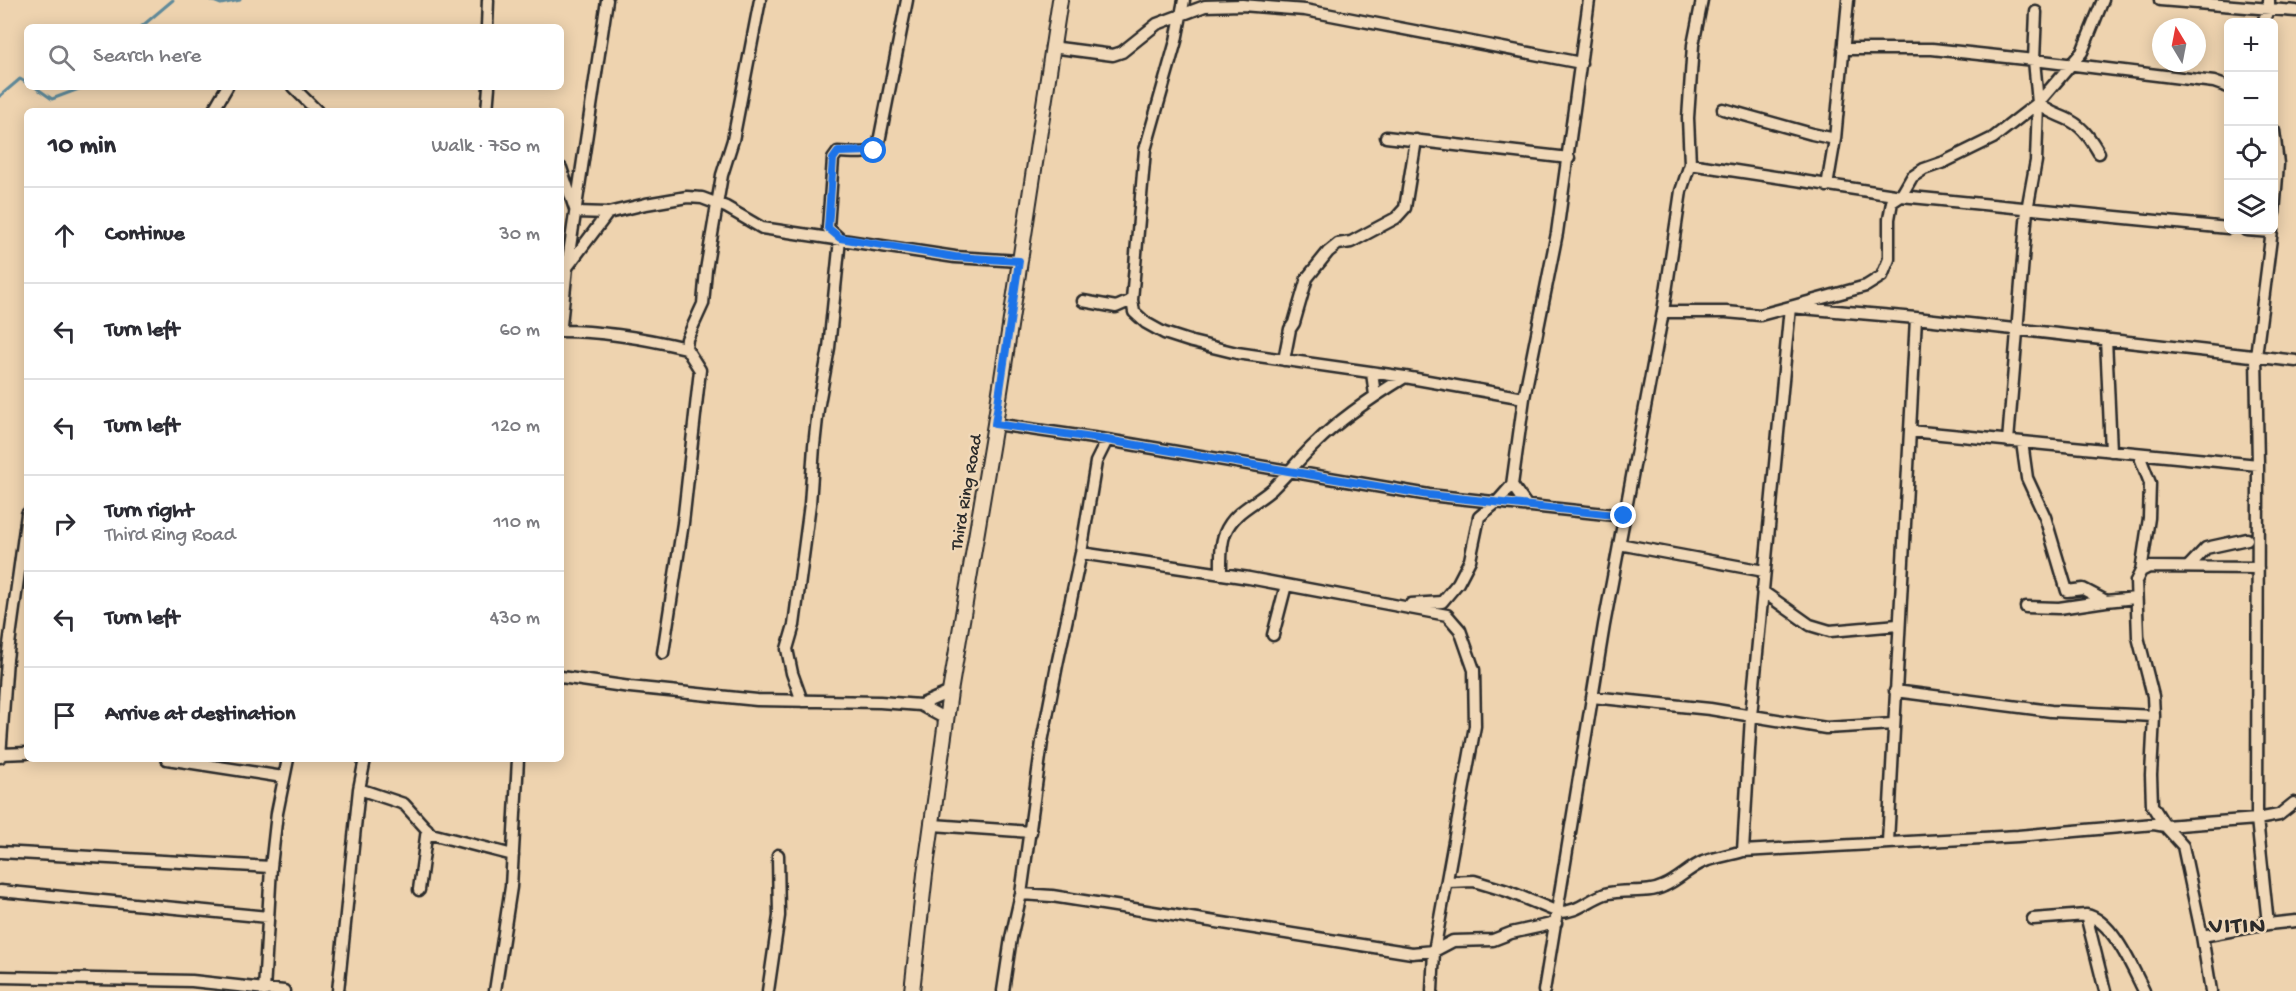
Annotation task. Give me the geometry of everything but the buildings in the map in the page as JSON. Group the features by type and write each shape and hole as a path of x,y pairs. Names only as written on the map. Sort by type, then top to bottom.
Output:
{"street":[{"path":"487,24 488,0"},
{"path":"564,296 607,0"},
{"path":"663,653 683,523 700,370 686,348 687,339 703,304 716,205 733,140 760,0"},
{"path":"840,238 828,228 833,159 838,152 867,152 874,151 878,147 907,0"},
{"name":"Third Ring Road","path":"912,991 950,692 995,424 1059,0"},
{"path":"1184,0 1183,14 1146,150 1132,300 1134,312 1146,323 1164,333 1237,353 1405,377 1524,398"},
{"path":"1396,604 1442,602 1458,583 1470,560 1479,517 1497,502 1512,484 1524,398 1557,233 1569,158 1589,0"},
{"path":"1544,991 1592,697 1663,312 1681,191 1690,164 1688,118 1693,45 1702,0"},
{"path":"1827,186 1835,139 1848,0"},
{"path":"1663,312 1726,312 1760,315 1866,286 1882,276 1889,258 1889,219 1892,202 1901,196 1912,177 1918,172 1967,152 1993,138 2038,103 2082,52 2103,0"},
{"path":"2160,0 2269,4 2296,11"},
{"path":"1051,47 1113,55 1122,52 1157,24 1205,6 1233,5 1305,10 1581,63"},
{"path":"2008,441 2027,210 2036,161 2038,103 2034,60 2036,12"},
{"path":"1843,50 1932,49 2214,82 2224,85"},
{"path":"215,108 225,90"},
{"path":"296,90 313,108"},
{"path":"487,108 489,90"},
{"path":"2038,103 2048,112 2072,122 2090,137 2099,153"},
{"path":"1723,109 1835,139"},
{"path":"1386,137 1569,158"},
{"path":"1284,360 1290,329 1294,323 1307,278 1315,267 1333,247 1342,242 1351,242 1396,218 1405,208 1416,140"},
{"path":"1690,164 1901,196 2224,228"},
{"path":"564,177 576,212"},
{"path":"576,212 608,213 687,197 702,198 726,207 762,228 955,257 1019,261"},
{"path":"567,267 608,213"},
{"path":"2268,924 2257,819 2256,356 2272,234"},
{"path":"802,701 792,673 787,649 794,625 810,504 818,408 829,348 840,238"},
{"path":"1083,301 1116,307 1132,300"},
{"path":"1790,307 1916,318 2296,361"},
{"path":"1743,851 1751,716 1790,307"},
{"path":"1888,842 1916,318"},
{"path":"564,331 638,337 686,348"},
{"path":"2106,339 2111,451"},
{"path":"1372,373 1375,395"},
{"path":"1221,574 1221,548 1224,533 1233,518 1269,492 1317,442 1375,395 1405,377"},
{"path":"995,424 1107,440 1429,495 1624,516"},
{"path":"1910,431 2258,465"},
{"path":"1086,438 1096,462"},
{"path":"1004,991 1056,665 1081,553 1096,462 1107,440"},
{"path":"2022,442 2027,478 2045,517 2067,591 2083,590 2106,601"},
{"path":"2141,460 2150,483 2149,518 2141,571 2136,581 2136,598 2138,637 2153,696 2152,805 2165,826 2183,846 2211,991"},
{"path":"1512,484 1527,506"},
{"path":"24,538 3,659 0,755 24,753"},
{"path":"2188,567 2206,548 2247,540"},
{"path":"1619,544 1764,571"},
{"path":"1081,553 1396,604 1447,615 1460,630 1474,670 1475,726 1434,951 1432,991"},
{"path":"2141,571 2149,567 2258,568"},
{"path":"1273,635 1286,585"},
{"path":"1762,591 1810,625 1830,631 1898,625"},
{"path":"2026,607 2059,608 2136,598"},
{"path":"564,677 630,687 757,700 920,705 946,719"},
{"path":"1895,691 2051,711 2154,716"},
{"path":"920,705 950,692"},
{"path":"1592,697 1710,709 1826,728 1893,724"},
{"path":"186,762 283,777"},
{"path":"264,991 271,867 283,777 287,762"},
{"path":"338,991 359,789 364,762"},
{"path":"495,991 511,887 518,762"},
{"path":"359,789 404,804 431,834 513,855"},
{"path":"1448,882 1474,881 1507,891 1558,912 1578,909 1610,893 1650,890 1664,886 1682,873 1704,862 1743,851 2018,836 2135,824 2165,826 2257,819 2279,815 2294,803"},
{"path":"933,825 1031,832"},
{"path":"418,890 427,829"},
{"path":"0,852 271,867"},
{"path":"768,991 779,916 778,855"},
{"path":"0,891 268,917"},
{"path":"1021,894 1052,896 1412,953 1434,951 1453,941 1493,940 1510,933 1556,923"},
{"path":"2033,919 2086,915 2102,921 2127,956 2144,991"},
{"path":"2086,915 2105,991"},
{"path":"2202,936 2296,921"},
{"path":"0,977 126,986 192,981 264,991 284,991"}],"waterway":[{"path":"145,24 173,0"},
{"path":"211,0 221,4 240,0"},
{"path":"0,96 20,79 24,81"},
{"path":"39,90 52,99 76,90"}],"district":[{"name":"VITIN","path":"2238,924"}],"route":[{"path":"874,151 838,152 833,159 828,228 840,238 955,257 1019,261 995,424 1107,440 1429,495 1624,516"}]}
